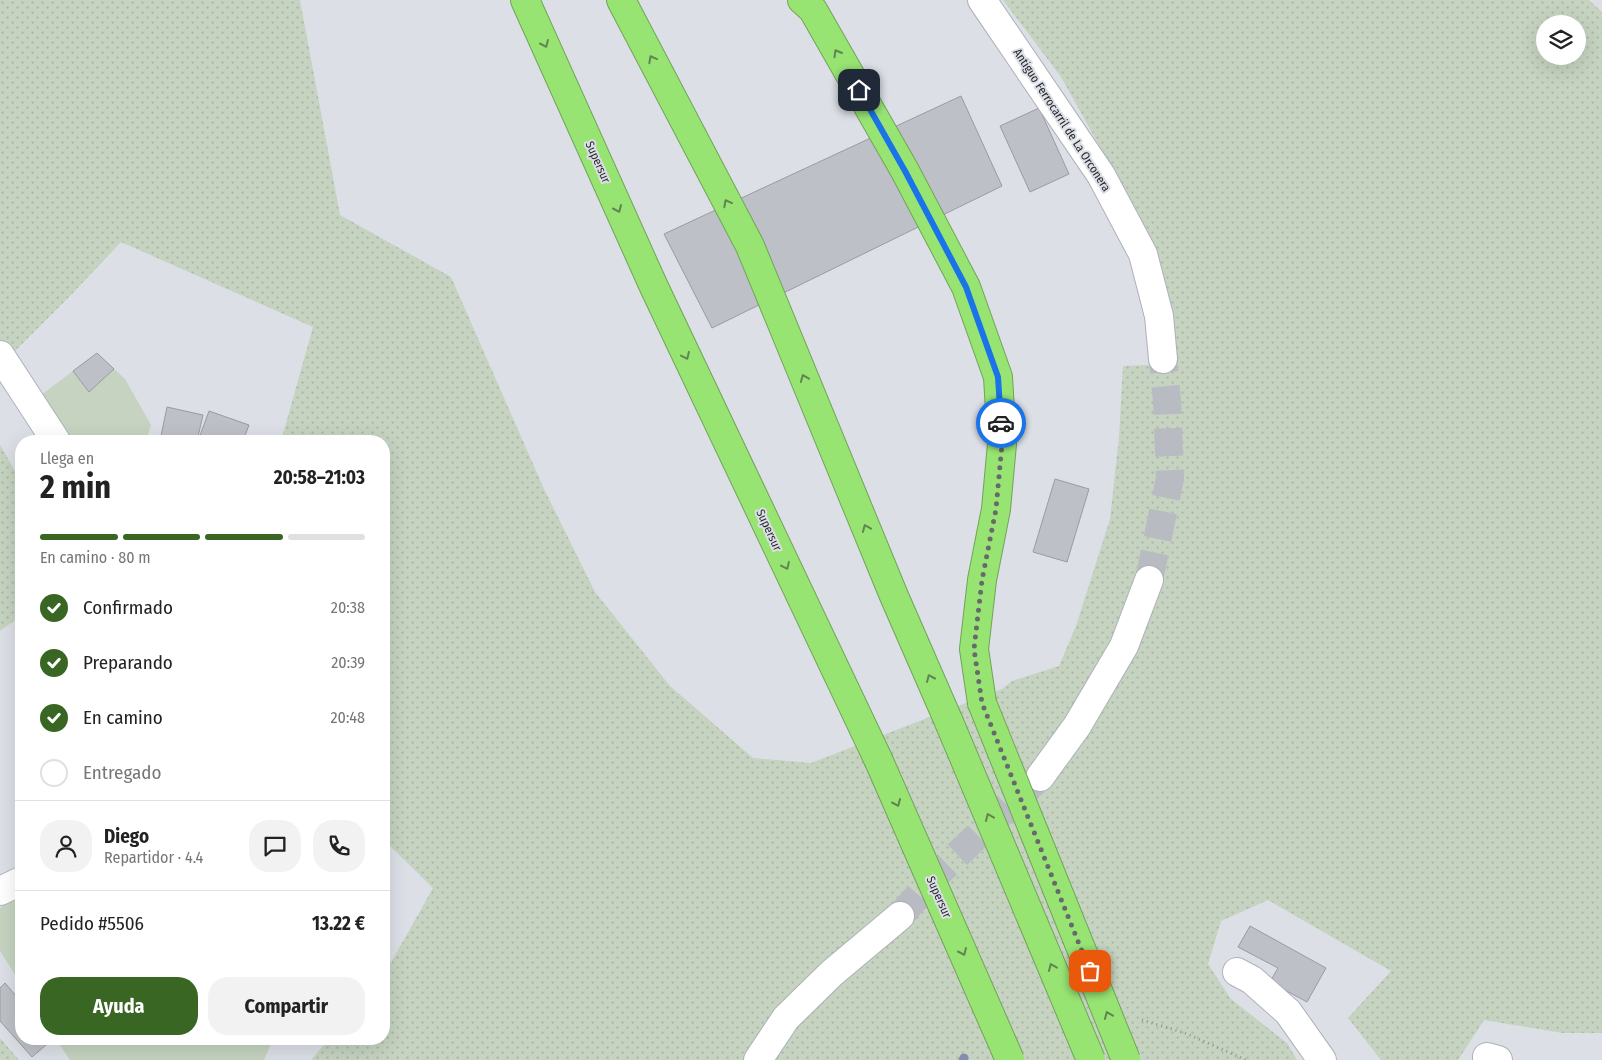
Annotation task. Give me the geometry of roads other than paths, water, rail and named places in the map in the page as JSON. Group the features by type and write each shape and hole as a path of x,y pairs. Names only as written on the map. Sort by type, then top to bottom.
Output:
{"highway":[{"name":"Supersur","path":"525,0 658,296 878,759 1010,1060"},
{"path":"621,0 750,246 894,596 1091,1060"},
{"path":"802,0 813,10 895,154 966,287 998,377 1002,444 996,509 982,580 974,649 982,703 1126,1060"}],"street":[{"name":"Antiguo Ferrocarril de La Orconera","path":"982,0 1101,175 1143,254 1159,316 1163,360"},
{"path":"0,355 52,435"},
{"path":"1040,777 1077,726 1124,646 1149,580"},
{"path":"0,891 15,884"},
{"path":"758,1060 786,1018 832,973 900,916"},
{"path":"1237,972 1252,980 1288,1012 1322,1060"}],"tunnel":[{"path":"1149,580 1170,478 1167,401 1163,359"},
{"path":"900,916 935,876 1035,781"}]}
